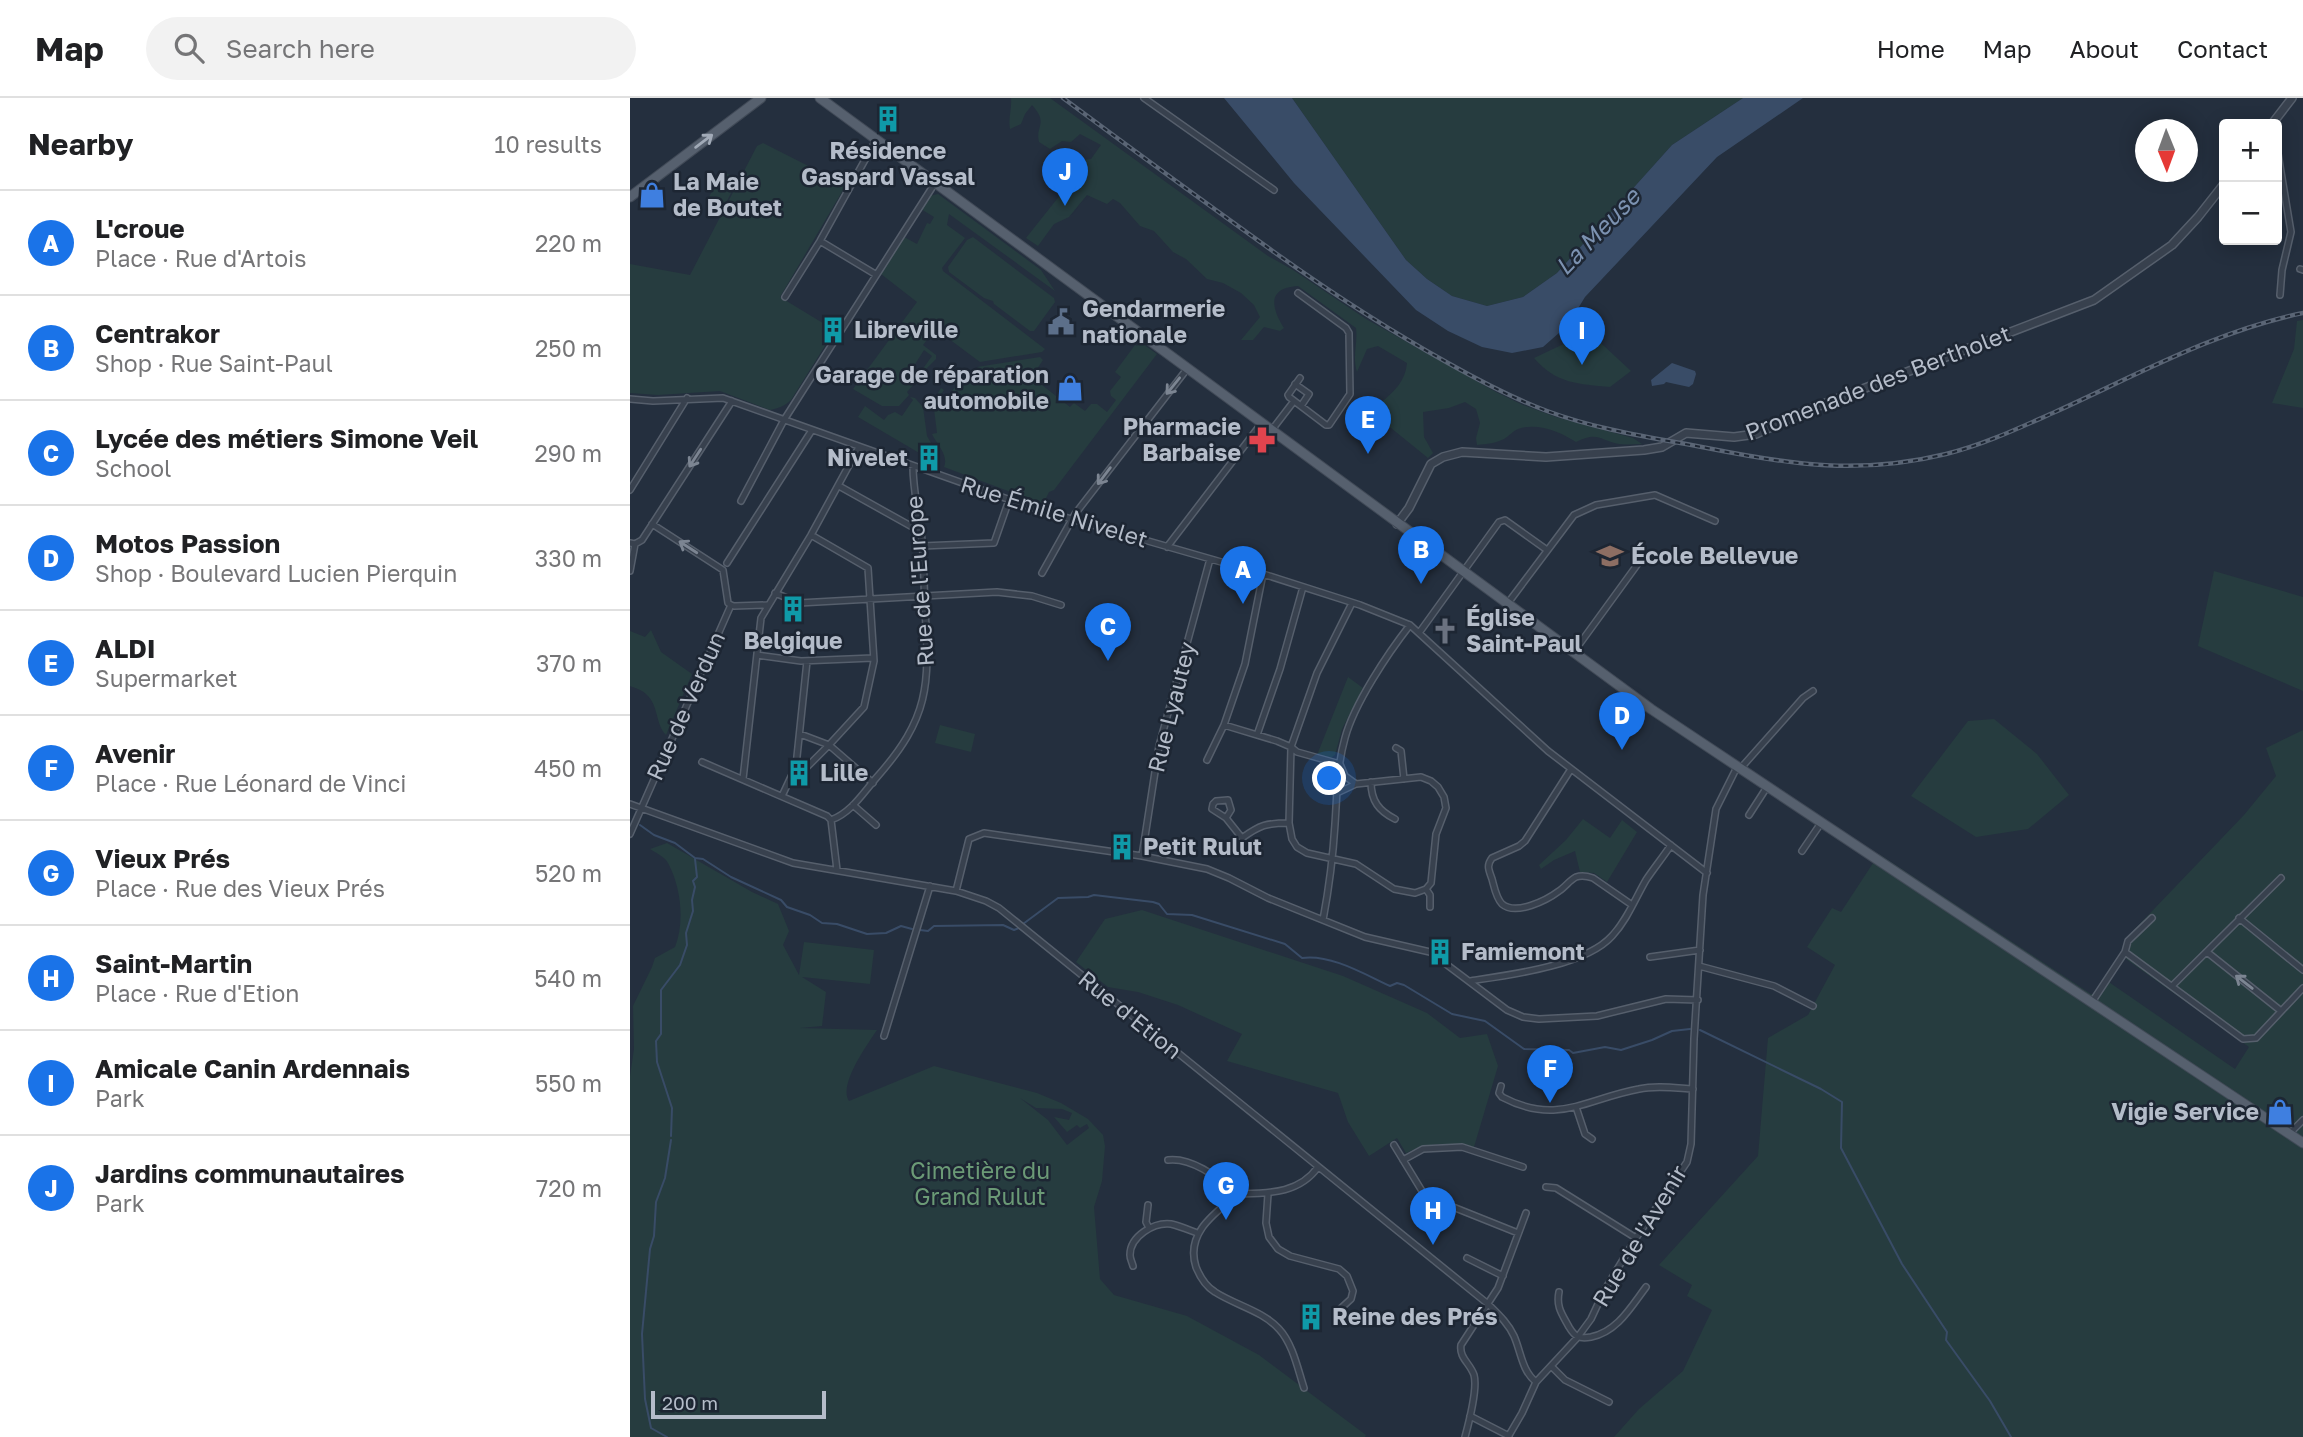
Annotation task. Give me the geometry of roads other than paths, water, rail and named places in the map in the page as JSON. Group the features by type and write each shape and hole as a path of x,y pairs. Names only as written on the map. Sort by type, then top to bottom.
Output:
{"main road":[{"path":"631,196 759,98"},
{"path":"820,98 1651,709 2303,1143"}],"street":[{"path":"1144,98 1274,190"},
{"path":"2276,119 2292,98"},
{"path":"785,297 820,241 876,140"},
{"path":"2280,295 2282,270 2291,232 2282,178"},
{"path":"741,501 784,421 935,183"},
{"name":"Promenade des Bertholet","path":"1397,524 1409,508 1431,464 1443,457 1462,452 1546,457 1644,450 1665,446 1686,433 1734,437 1756,434 1808,410 2094,300 2172,245 2219,190"},
{"path":"2282,202 2286,202"},
{"path":"820,241 875,274"},
{"path":"1298,293 1349,333 1350,394 1329,425 1288,395 1300,378"},
{"path":"1042,573 1072,520 1187,369"},
{"path":"1295,384 1309,394 1301,406"},
{"name":"Rue Émile Nivelet","path":"630,400 716,397 732,401 1009,500 1263,574 1410,625 1449,663 1571,769 1707,873"},
{"path":"630,490 687,398"},
{"path":"630,571 632,543 642,540 732,401"},
{"path":"1271,431 1294,401"},
{"path":"1167,547 1261,424"},
{"path":"727,563 812,430"},
{"path":"743,779 761,618 811,535 859,447"},
{"name":"Rue de l'Europe","path":"831,821 844,815 853,806 899,753 920,711 926,686 928,663 922,545 913,466"},
{"path":"839,486 920,529"},
{"path":"1508,603 1574,515 1596,505 1655,495 1715,521"},
{"path":"922,545 994,542 1009,500"},
{"path":"1419,633 1499,522 1506,520 1546,550"},
{"path":"652,524 723,570 730,605 767,605"},
{"path":"796,766 806,768 864,707 873,658 868,568 811,535"},
{"path":"1573,653 1645,554"},
{"name":"Rue Lyautey","path":"1142,856 1159,746 1210,559"},
{"path":"1208,760 1224,725 1245,664 1263,574"},
{"path":"1257,735 1280,669 1303,587"},
{"path":"775,593 799,603 1015,593 1061,606"},
{"path":"1337,793 1356,784 1421,777 1438,787 1446,808 1436,834 1431,883 1426,889 1415,893 1404,892 1383,883 1356,863 1307,853 1297,847 1292,839 1289,823 1291,747 1317,673 1352,603"},
{"name":"Rue de Verdun","path":"630,834 730,605"},
{"path":"1323,920 1333,857 1340,765 1346,735 1354,713 1410,625"},
{"path":"757,655 807,660 873,658"},
{"path":"782,796 796,766 807,660"},
{"name":"Rue de l'Avenir","path":"1508,1436 1536,1382 1591,1319 1604,1291 1636,1238 1687,1162 1691,1144 1700,950 1716,809 1738,768 1803,698 1813,691"},
{"path":"1224,725 1340,765 1345,776 1356,784"},
{"path":"800,734 829,745 873,782"},
{"path":"1396,748 1401,751 1404,779"},
{"path":"702,762 827,816 831,821 837,870"},
{"path":"1571,769 1525,841 1489,862 1488,867 1498,898 1501,904 1507,907 1524,907 1558,892 1577,877 1586,876 1632,905"},
{"path":"1371,782 1371,794 1376,803 1384,813 1395,819"},
{"path":"1749,815 1767,787"},
{"name":"Rue d'Etion","path":"630,804 793,863 956,891 999,908 1488,1304 1506,1322 1529,1377 1536,1382"},
{"path":"853,806 876,825"},
{"path":"1226,817 1242,838 1267,823 1289,823"},
{"path":"1802,851 1821,823"},
{"path":"956,891 969,839 984,833 1142,856 1207,869 1365,937 1430,953 1507,1010 1523,1017 1539,1019 1597,1016 1666,999 1698,1000"},
{"path":"1469,981 1497,978 1583,956 1611,938 1647,878 1671,845"},
{"path":"2173,985 2281,878"},
{"path":"884,1036 930,886"},
{"path":"1426,889 1430,895 1430,907"},
{"path":"2265,893 2271,899"},
{"path":"2092,1002 2125,952 2128,941 2152,918"},
{"path":"2239,918 2303,970"},
{"path":"1650,957 1700,950"},
{"path":"2125,952 2243,1039 2256,1038 2303,988"},
{"path":"2207,952 2281,1011"},
{"path":"1699,966 1774,986 1813,1006"},
{"path":"1501,1086 1499,1093 1502,1097 1534,1110 1559,1111 1646,1087 1693,1089"},
{"path":"1576,1107 1585,1134 1592,1139"},
{"path":"2289,1134 2303,1120"},
{"path":"1394,1145 1428,1198 1518,1233"},
{"path":"1403,1160 1423,1149 1462,1147 1523,1167"},
{"path":"1168,1160 1190,1162 1238,1194 1268,1194 1299,1184 1309,1179 1318,1167"},
{"path":"1546,1187 1556,1188 1636,1238"},
{"path":"1238,1194 1197,1233 1194,1241 1194,1261 1204,1283 1213,1291 1271,1321 1282,1332 1304,1388"},
{"path":"1268,1194 1266,1223 1269,1237 1278,1249 1290,1256 1339,1269 1347,1276 1353,1291 1351,1299 1339,1310"},
{"path":"1148,1205 1146,1222 1149,1228"},
{"path":"1465,1437 1475,1385 1474,1376 1460,1351 1461,1345 1503,1276 1526,1213"},
{"path":"1133,1266 1130,1255 1133,1245 1149,1228 1168,1224 1197,1233"},
{"path":"1467,1258 1503,1276"},
{"path":"1559,1292 1558,1308 1577,1338 1598,1336 1611,1329 1646,1287"},
{"path":"1551,1366 1565,1380 1609,1402"},
{"path":"1470,1416 1508,1436"}],"water":[{"name":"La Meuse","path":"1224,98 1292,98 1406,260 1452,296 1487,306 1523,297 1557,273 1672,145 1743,98 1803,98 1717,157 1585,297 1568,325 1543,347 1512,353 1482,347 1448,331 1416,310 1294,183"},
{"path":"1672,363 1695,371 1693,384 1689,387 1666,382 1652,386 1651,380"}],"waterway":[{"path":"640,825 654,835 675,843 695,858 703,859 731,877 822,923 837,924 867,934 886,933 901,926 912,929"},
{"path":"671,1136 672,1108 657,1062 656,1041 661,1034 661,990 680,965 687,945 686,933 693,911 693,881 697,877 695,859"},
{"path":"1023,924 1058,898 1094,895 1153,902 1159,904 1167,914 1192,915 1285,944 1302,958 1336,962 1390,986 1397,983 1404,985 1452,1014 1485,1021 1524,1049 1569,1050 1573,1053 1605,1047 1621,1050 1672,1031 1690,1029"},
{"path":"920,930 928,931 934,926 1003,925 1014,930 1019,928"},
{"path":"1700,1030 1842,1102 1841,1148 1902,1264 1947,1332 1946,1340 1990,1401 2011,1437"},
{"path":"667,1437 651,1428 645,1399 642,1334 656,1202 665,1178 671,1140"}],"railway":[{"path":"1063,98 1316,281 1403,337 1484,383 1566,418 1626,433 1738,454 1797,463 1855,466 1946,454 2014,430 2207,343 2238,331 2303,313"}],"place":[{"name":"Résidence Gaspard Vassal","path":"888,119"},
{"name":"La Maie de Boutet","path":"652,195"},
{"name":"Jardins communautaires","path":"1065,206"},
{"name":"Gendarmerie nationale","path":"1061,322"},
{"name":"Libreville","path":"833,330"},
{"name":"Amicale Canin Ardennais","path":"1582,365"},
{"name":"Garage de réparation automobile","path":"1070,388"},
{"name":"Pharmacie Barbaise","path":"1262,440"},
{"name":"ALDI","path":"1368,454"},
{"name":"Nivelet","path":"929,458"},
{"name":"École Bellevue","path":"1610,556"},
{"name":"Centrakor","path":"1421,584"},
{"name":"L'croue","path":"1243,604"},
{"name":"Belgique","path":"793,609"},
{"name":"Église Saint-Paul","path":"1445,631"},
{"name":"Lycée des métiers Simone Veil","path":"1108,661"},
{"name":"Motos Passion","path":"1622,750"},
{"name":"Lille","path":"799,773"},
{"name":"Petit Rulut","path":"1122,847"},
{"name":"Famiemont","path":"1440,952"},
{"name":"Avenir","path":"1550,1103"},
{"name":"Vigie Service","path":"2280,1112"},
{"name":"Vieux Prés","path":"1226,1220"},
{"name":"Saint-Martin","path":"1433,1245"},
{"name":"Reine des Prés","path":"1311,1317"}],"park label":[{"name":"Cimetière du Grand Rulut","path":"980,1184"}]}
